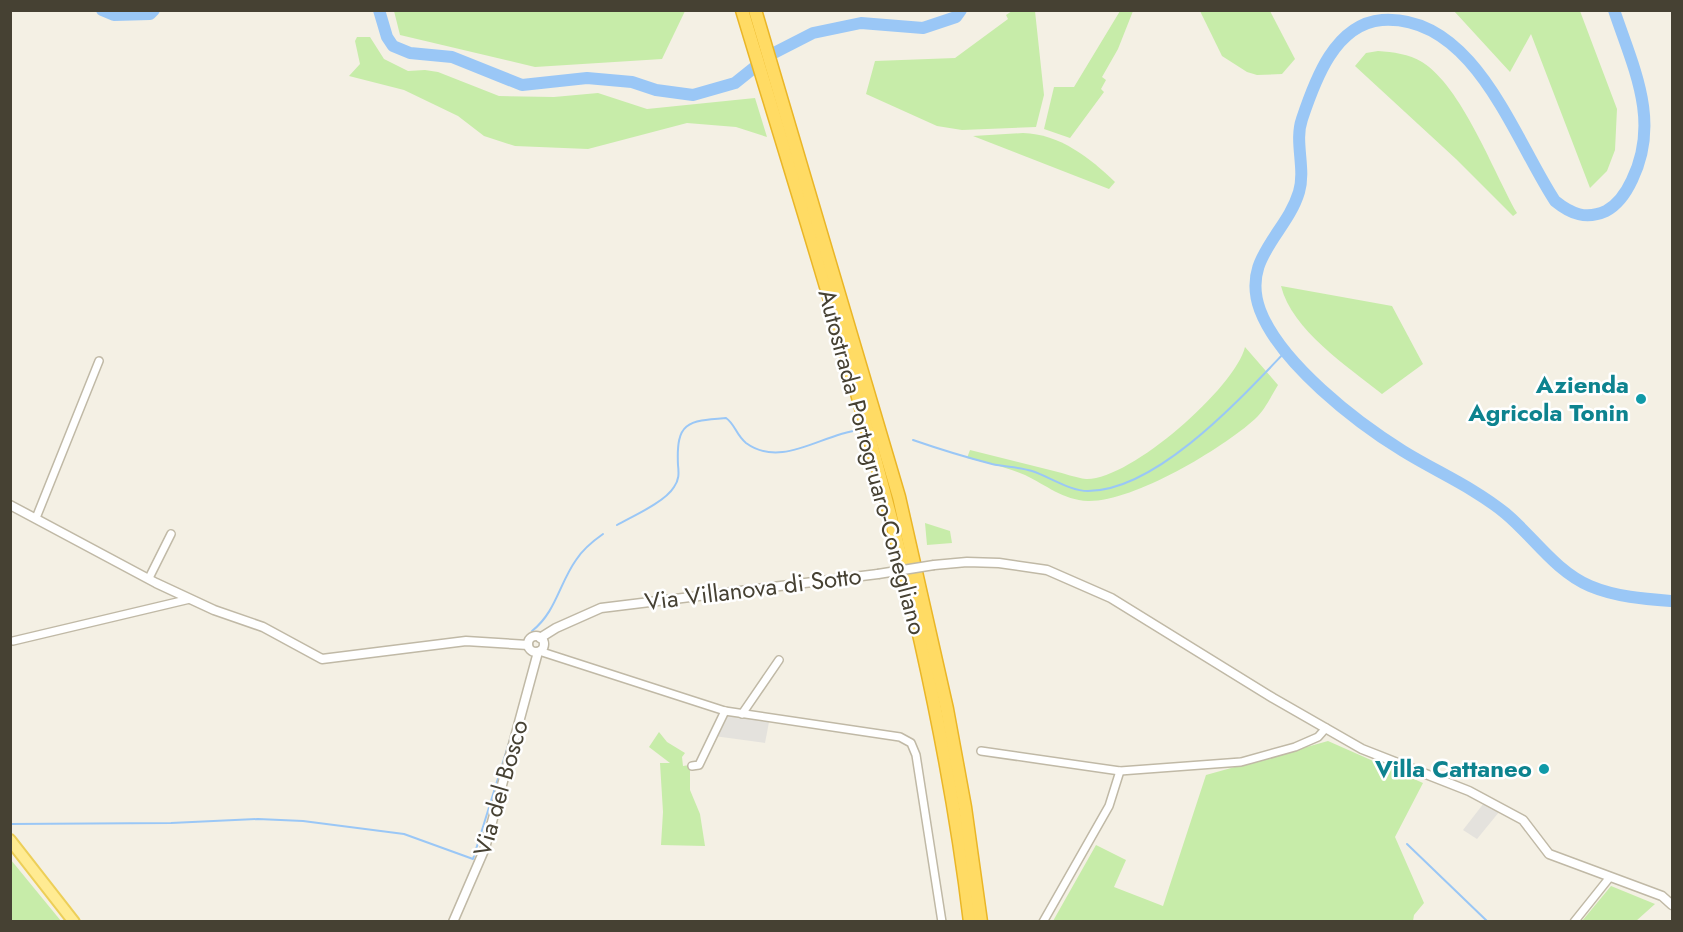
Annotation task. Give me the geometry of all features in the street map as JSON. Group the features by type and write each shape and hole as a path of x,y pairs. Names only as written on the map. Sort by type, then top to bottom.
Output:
{"highway":[{"name":"Autostrada Portogruaro-Conegliano","path":"742,10 794,164"},
{"name":"Autostrada Portogruaro-Conegliano","path":"755,10 794,164 880,457 921,583 970,872 981,921"},
{"name":"Autostrada Portogruaro-Conegliano","path":"970,872 970,921"}],"main road":[{"path":"10,840 74,921"}],"street":[{"path":"36,518 99,361"},
{"path":"10,505 190,599 263,627 322,659 466,641 528,645"},
{"path":"149,578 171,534"},
{"name":"Via Villanova di Sotto","path":"540,638 556,628 601,608 878,574 934,564 999,563 1047,570 1111,598 1273,698 1362,749 1469,791 1523,820 1549,854 1662,896 1672,905"},
{"path":"13,641 190,599"},
{"path":"539,651 543,645 540,638 531,638 528,645 531,651 539,651 724,711 900,737 911,743 916,755 942,921"},
{"name":"Via del Bosco","path":"453,921 485,848 539,651"},
{"path":"742,714 779,660"},
{"path":"692,766 699,765 724,711"},
{"path":"981,751 1120,771 1241,762 1295,747 1318,737 1326,728"},
{"path":"1043,921 1109,806 1120,771"},
{"path":"1574,921 1610,877"}],"green space":[{"path":"394,10 685,11 662,59 535,67 400,35"},
{"path":"1012,11 1035,11 1044,95 1036,127 962,130 937,126 866,94 875,61 955,58 1008,19 1006,15"},
{"path":"1120,11 1133,11 1118,49 1102,77 1106,80 1101,89 1104,92 1070,138 1044,129 1054,87 1074,87"},
{"path":"1200,11 1270,11 1295,59 1282,74 1257,75 1247,72 1222,56"},
{"path":"1454,11 1580,11 1617,109 1615,150 1607,171 1590,188 1531,34 1510,72"},
{"path":"357,37 370,37 384,59 408,71 438,72 499,96 554,97 598,93 647,109 755,98 767,137 736,127 687,123 588,149 515,146 484,136 458,116 404,90 349,76 360,64 355,41"},
{"path":"1378,51 1412,57 1437,74 1476,131 1517,213 1513,216 1456,159 1355,66 1366,53"},
{"path":"1037,134 1074,149 1115,182 1109,189 973,136"},
{"path":"1281,286 1392,306 1423,364 1382,394 1322,346 1296,318"},
{"path":"1245,347 1278,385 1262,411 1240,431 1200,458 1176,472 1128,493 1107,499 1079,500 1063,495 1018,472 967,458 970,450 1086,479 1105,476 1153,449 1202,407 1237,365"},
{"path":"925,523 950,531 952,543 927,545"},
{"path":"659,732 667,742 685,753 682,757 683,766 690,765 690,790 700,814 705,846 661,845 663,812 660,763 670,763 649,747"},
{"path":"1328,741 1423,783 1395,837 1424,903 1414,915 1413,921 1053,921 1096,845 1126,860 1114,887 1163,906 1206,775"},
{"path":"11,860 61,921 11,921"},
{"path":"1611,886 1655,904 1636,921 1582,921"}],"shaded area":[{"path":"725,711 770,717 765,743 714,736"},
{"path":"1484,803 1499,812 1477,839 1463,830"}],"waterway":[{"path":"102,10 114,15 150,14 154,10"},
{"path":"379,10 387,37 393,46 410,53 452,57 522,85 587,78 632,82 656,90 693,95 735,83 770,55 813,33 861,23 923,28 956,17 961,10"},
{"path":"1614,10 1636,73 1644,115 1644,137 1640,158 1632,180 1622,198 1615,205 1599,214 1585,215 1573,212 1555,201 1507,115 1488,85 1466,58 1442,37 1414,24 1382,20 1366,24 1339,43 1329,56 1313,88 1300,128 1301,183 1299,192 1293,207 1261,261 1256,276 1256,292 1260,310 1284,350 1342,408 1384,439 1493,504 1577,580 1600,590 1620,595 1672,601"},
{"path":"913,440 992,464 1032,471 1081,490 1115,487 1142,476 1196,438 1222,416 1286,351"},
{"path":"617,525 670,493 678,477 679,440 682,432 693,423 726,418 746,443 760,450 775,452 789,451 834,436 863,430"},
{"path":"532,631 547,615 579,556 603,534"},
{"path":"10,824 171,823 258,819 303,821 404,834 473,859 513,730"},
{"path":"1407,844 1488,922"}],"place":[{"name":"Azienda Agricola Tonin","path":"1641,399"},
{"name":"Villa Cattaneo","path":"1544,769"}]}
